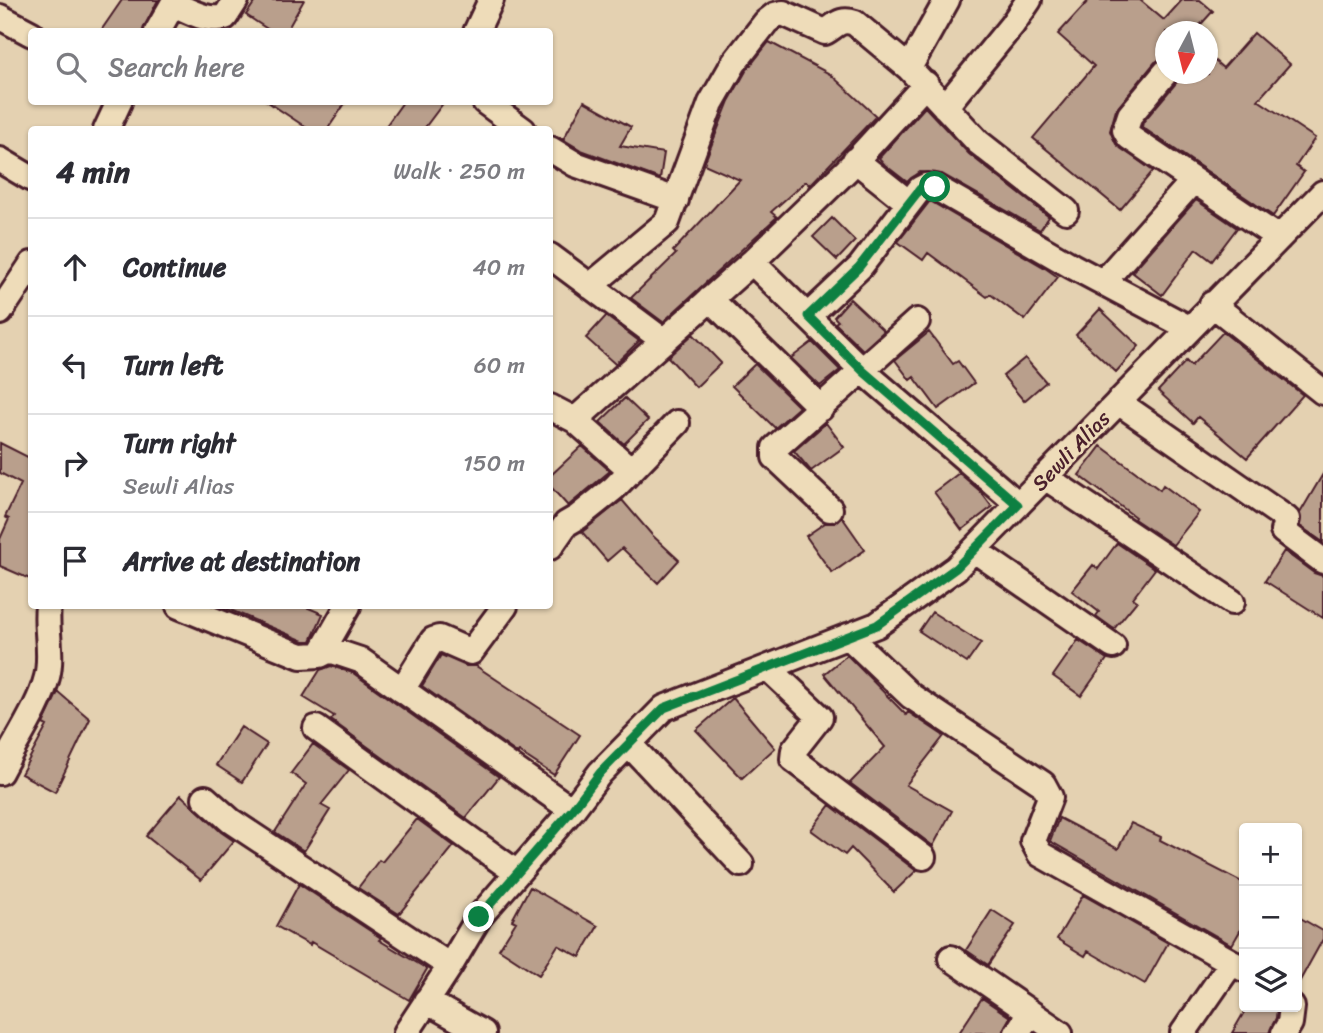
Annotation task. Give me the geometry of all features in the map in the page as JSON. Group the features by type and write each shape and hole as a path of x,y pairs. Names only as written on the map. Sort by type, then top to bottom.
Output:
{"street":[{"path":"159,28 174,2 200,16 218,19 225,17 236,0"},
{"path":"477,28 491,0"},
{"path":"575,420 752,262 855,160 917,76 947,0"},
{"path":"945,107 1029,0"},
{"path":"590,286 667,222 711,103 734,63 766,22 775,15 790,15 825,32 841,21 855,23 917,76 978,142 1066,211"},
{"path":"0,17 28,32"},
{"path":"1156,84 1129,115 1125,130 1129,137 1279,238"},
{"path":"108,126 118,105"},
{"path":"489,105 518,126"},
{"path":"553,151 575,164 676,200"},
{"path":"0,160 28,177"},
{"path":"855,160 909,204"},
{"path":"1103,282 1193,181"},
{"path":"808,316 859,267 920,189 926,186 935,187 1189,328"},
{"name":"Sewli Alias","path":"406,1033 479,917 572,810 600,773 664,708 877,625 956,568 1323,193"},
{"path":"553,258 664,341"},
{"path":"752,262 863,371 1018,505"},
{"path":"0,312 28,270"},
{"path":"710,299 821,408"},
{"path":"1212,304 1322,389"},
{"path":"830,509 775,457 775,448 917,321"},
{"path":"1118,402 1287,519 1283,531 1323,561"},
{"path":"553,409 575,420 631,470"},
{"path":"553,543 566,524 614,488 677,423"},
{"path":"1045,477 1232,602"},
{"path":"974,550 1113,646"},
{"path":"0,772 47,677 48,609"},
{"path":"186,609 301,656 320,655 330,650 360,660 572,810"},
{"path":"320,655 346,609"},
{"path":"402,690 433,640 439,638 471,652 503,609"},
{"path":"848,636 911,696 1043,784 1050,797 1033,841 1040,854 1238,966 1183,1033"},
{"path":"768,668 820,717 794,750 793,760 923,857"},
{"path":"316,728 517,873"},
{"path":"629,744 741,864"},
{"path":"205,798 231,821 450,966"},
{"path":"951,958 1023,1023 1060,1033"},
{"path":"426,1000 483,1033"},
{"path":"1284,1033 1290,1023 1291,1012"}],"building":[{"path":"122,0 158,0 144,28 103,28"},
{"path":"256,0 304,0 288,28 266,28 246,15"},
{"path":"1089,0 1140,0 1164,20 1182,0 1200,0 1213,11 1204,21 1155,21 1155,62 1116,110 1110,131 1116,144 1153,171 1120,210 1033,138 1094,66 1058,34"},
{"path":"1254,33 1290,64 1258,100 1315,138 1296,166 1304,172 1273,216 1142,127 1143,122 1175,84 1218,84 1218,64 1223,68"},
{"path":"769,42 830,74 876,116 810,185 806,181 771,212 777,217 663,322 631,298 676,254 673,251 740,180 704,164 729,101 746,71"},
{"path":"584,101 631,127 620,146 664,153 660,179 581,150 561,138 564,138"},
{"path":"272,105 344,105 330,126 304,126"},
{"path":"401,105 442,105 426,126 386,126"},
{"path":"925,107 969,154 1049,217 1040,230 942,174 920,172 907,182 885,165 879,158"},
{"path":"1196,200 1237,228 1212,261 1196,249 1162,295 1132,272"},
{"path":"930,201 1058,277 1025,320 990,294 987,297 928,253 923,260 898,242"},
{"path":"832,218 855,241 837,260 813,237"},
{"path":"850,299 884,331 863,350 835,323 838,321 834,317"},
{"path":"1100,309 1139,346 1116,372 1076,335"},
{"path":"606,316 639,341 615,364 586,338"},
{"path":"929,332 953,364 958,361 974,383 938,409 914,377 910,380 895,360"},
{"path":"1223,332 1303,395 1247,458 1198,417 1193,423 1158,391 1186,361 1191,366"},
{"path":"693,334 721,363 696,387 668,357"},
{"path":"812,342 840,370 820,386 791,358"},
{"path":"1025,358 1046,382 1024,401 1003,376"},
{"path":"755,364 799,407 775,428 732,386"},
{"path":"625,398 648,420 624,444 600,422"},
{"path":"826,423 844,447 811,471 794,451"},
{"path":"0,443 28,457 28,578 0,566 0,539 9,519 5,517 21,484 0,473"},
{"path":"582,446 610,471 568,506 553,489 553,473"},
{"path":"1101,446 1160,490 1163,485 1199,512 1173,545 1134,519 1135,517 1079,475"},
{"path":"959,473 980,491 992,507 962,530 934,492"},
{"path":"1323,474 1323,542 1300,526 1300,513"},
{"path":"622,500 652,535 679,560 658,583 622,548 607,561 582,532"},
{"path":"842,517 865,550 832,573 806,536 825,523 835,523"},
{"path":"1117,543 1155,569 1133,598 1137,601 1114,629 1096,616 1099,612 1072,591 1093,565 1098,569"},
{"path":"1284,551 1314,573 1323,576 1323,618 1265,581"},
{"path":"228,609 311,609 323,614 311,641 304,641"},
{"path":"932,612 981,643 967,663 919,631"},
{"path":"1078,640 1107,659 1081,696 1053,676"},
{"path":"441,655 466,666 476,666 580,735 554,775 519,752 518,754 422,686"},
{"path":"847,655 906,715 908,712 944,736 906,785 952,811 933,846 850,783 885,747 824,674"},
{"path":"331,666 353,673 499,777 466,818 331,720 334,716 303,697 320,670"},
{"path":"58,692 90,719 55,792 21,774 47,726 43,724"},
{"path":"733,698 775,748 742,778 696,730"},
{"path":"241,727 267,744 242,782 216,765"},
{"path":"313,744 349,770 321,805 330,810 304,851 275,832 306,784 291,773"},
{"path":"181,795 234,841 201,880 146,836"},
{"path":"830,805 917,870 894,892 851,848 845,855 811,830"},
{"path":"1059,818 1118,849 1131,823 1161,837 1160,840 1239,880 1239,933 1232,945 1050,841"},
{"path":"417,819 454,846 399,914 358,888 379,860 382,862"},
{"path":"299,884 381,938 379,940 427,969 409,1000 311,942 310,945 276,926"},
{"path":"530,887 598,926 580,957 558,945 539,975 499,949 516,922 512,920"},
{"path":"1083,895 1168,943 1145,984 1088,951 1085,956 1057,939"},
{"path":"992,910 1015,925 988,965 966,950"},
{"path":"1302,919 1323,931 1323,939 1302,977"},
{"path":"982,998 1010,1017 1002,1033 959,1033"},
{"path":"1244,1012 1277,1012 1269,1033 1232,1033"}],"route":[{"path":"479,917 572,810 600,773 664,708 877,625 956,568 1018,505 863,371 808,316 847,281 920,189 926,186 935,187"}]}
